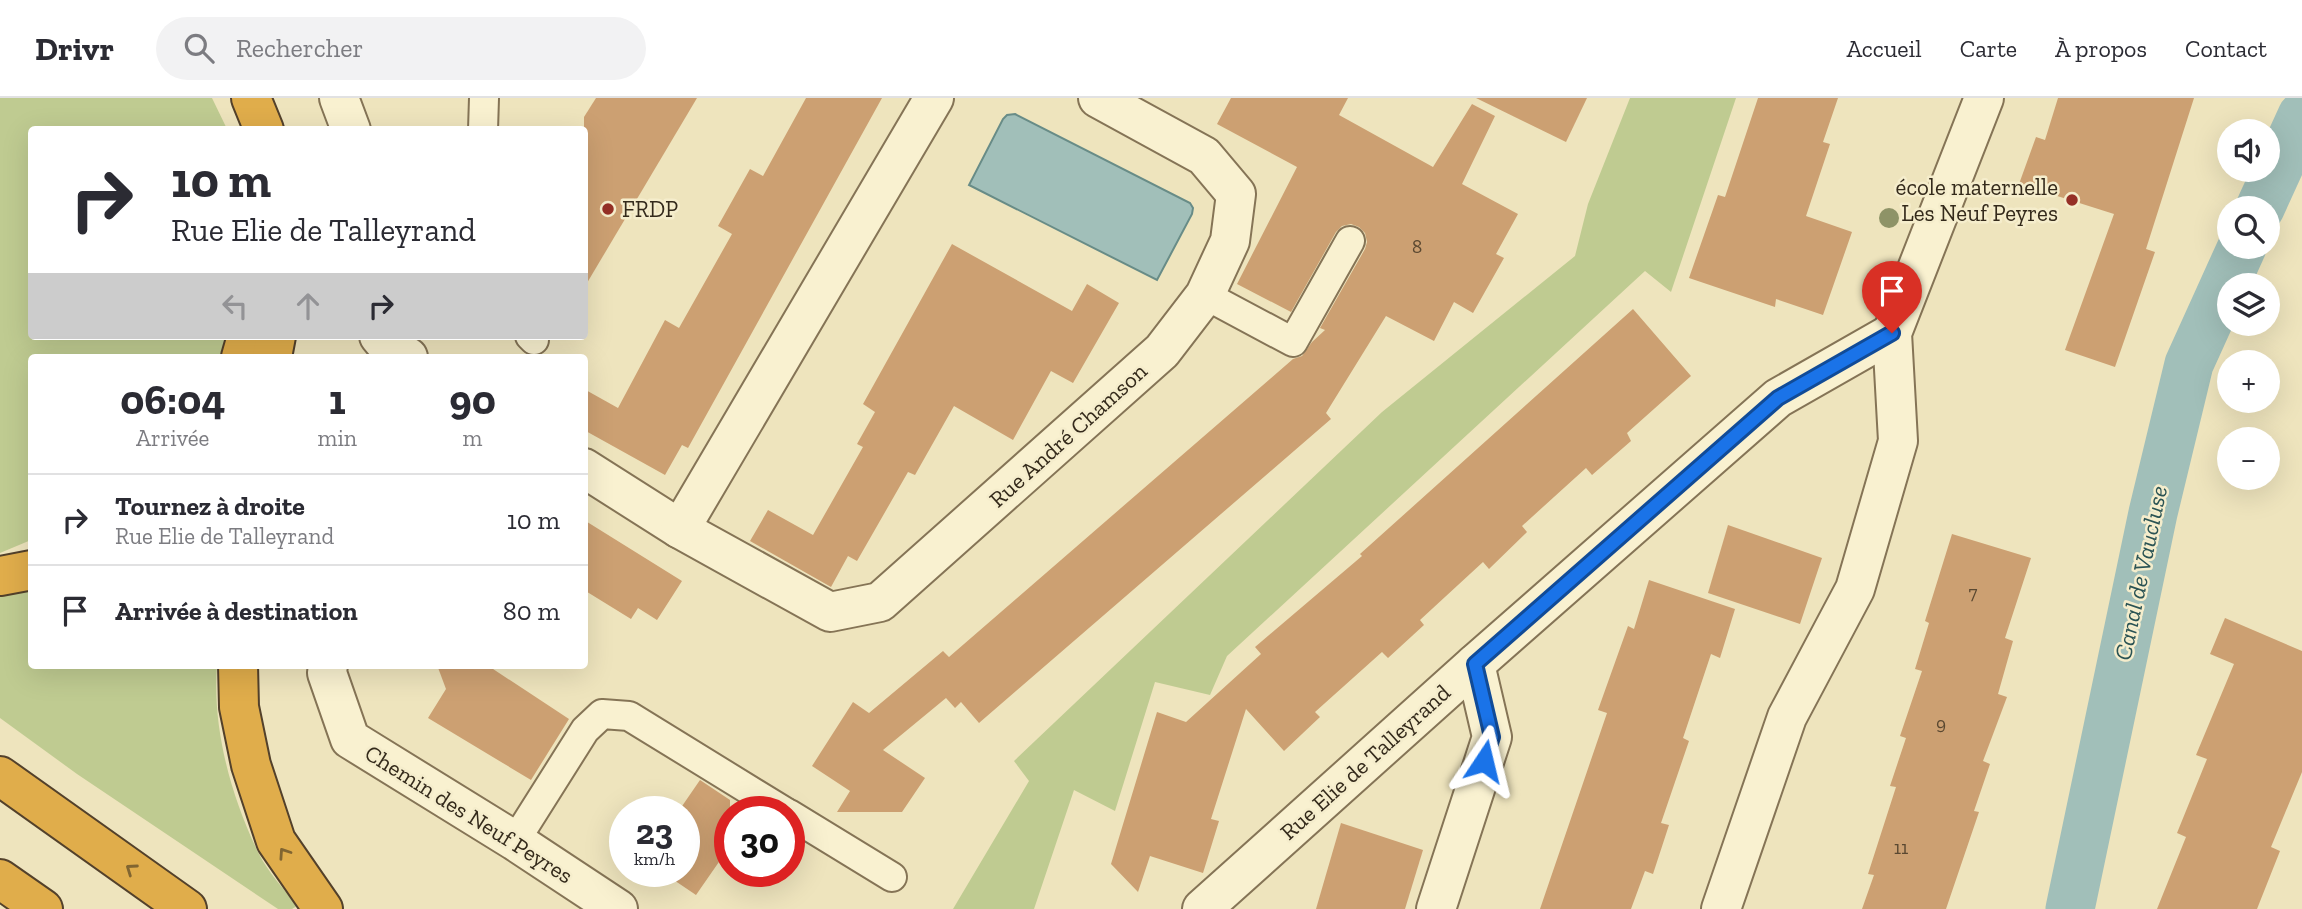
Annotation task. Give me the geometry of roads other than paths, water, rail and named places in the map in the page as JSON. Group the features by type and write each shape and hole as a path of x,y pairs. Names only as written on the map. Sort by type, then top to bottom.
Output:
{"highway":[{"path":"225,98 236,126"},
{"path":"251,98 262,126"},
{"path":"0,576 28,571"},
{"path":"238,669 239,706 251,765 276,841 323,909"},
{"path":"0,776 187,909"},
{"path":"0,879 43,909"}],"street":[{"path":"340,98 350,126"},
{"path":"680,529 934,98"},
{"name":"Rue André Chamson","path":"588,471 680,529 830,612 880,602 1163,351 1205,295 1230,241 1236,194 1204,156 1098,98"},
{"path":"1721,909 1787,717 1855,589 1898,441 1892,333 1984,98"},
{"name":"Rue Elie de Talleyrand","path":"1202,909 1475,664 1778,398 1892,333"},
{"path":"382,340 403,354"},
{"path":"1436,909 1492,737 1475,664"},
{"name":"Chemin des Neuf Peyres","path":"328,669 350,739 515,841 618,909"}],"lane":[{"path":"483,126 484,98"},
{"path":"1205,295 1293,342 1350,241"},
{"path":"515,841 585,730 603,714 629,716 759,796"},
{"path":"805,824 892,877"}],"water":[{"path":"1015,114 1190,203 1192,214 1157,280 969,185 1003,119 1007,115"}],"waterway":[{"name":"Canal de Vaucluse","path":"2265,196 2302,116"},
{"name":"Canal de Vaucluse","path":"2070,909 2153,513 2189,364 2237,259"}],"place":[{"name":"école maternelle Les Neuf Peyres","path":"2072,200"},
{"name":"FRDP","path":"608,209"}]}
